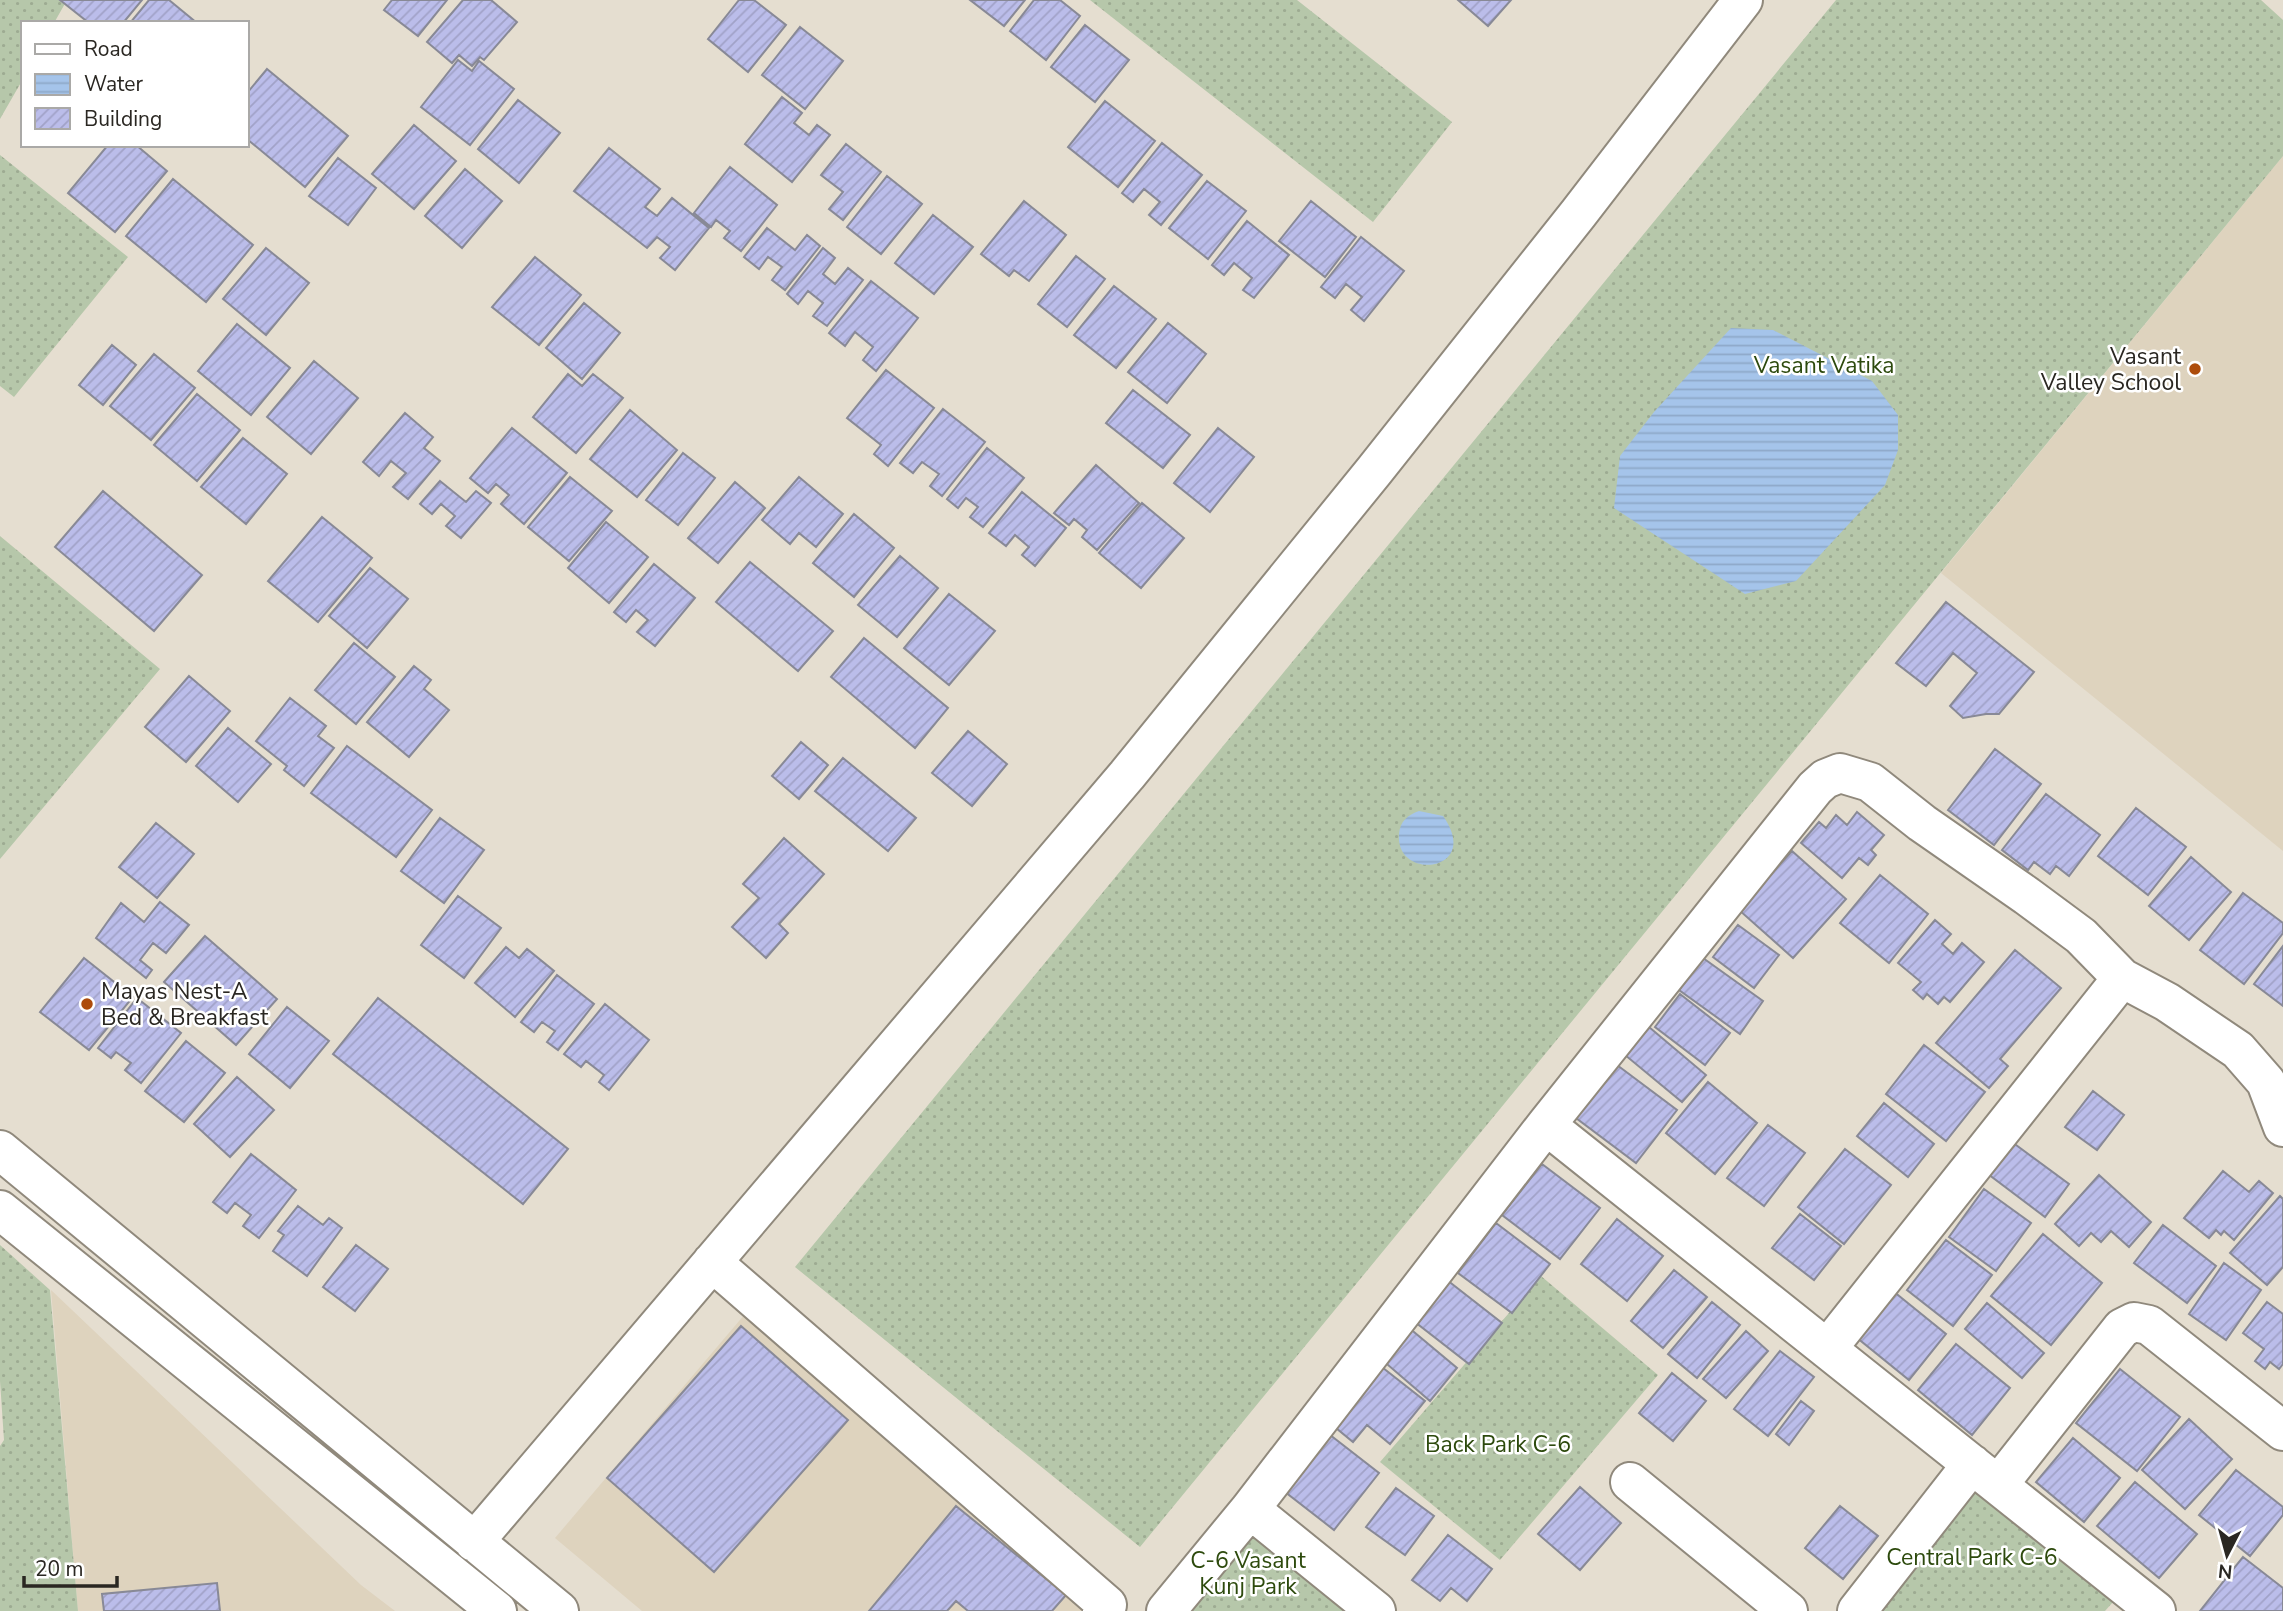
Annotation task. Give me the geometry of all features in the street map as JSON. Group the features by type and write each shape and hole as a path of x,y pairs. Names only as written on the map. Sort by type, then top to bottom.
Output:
{"street":[{"path":"474,1542 1144,754 1536,268 1743,0"},
{"path":"1166,1611 1250,1508 1546,1125 1815,788 1825,779 1840,773 1870,782 1922,823 2081,936 2122,978 2167,1002 2238,1049 2266,1082 2283,1127"},
{"path":"1827,1349 2122,978"},
{"path":"1546,1125 1985,1475 2133,1604"},
{"path":"0,1150 559,1611"},
{"path":"0,1210 498,1611"},
{"path":"712,1262 1107,1605 1102,1611"},
{"path":"1857,1611 2122,1328 2134,1322 2149,1325 2283,1431"},
{"path":"1630,1482 1788,1611"},
{"path":"1250,1508 1376,1611"}],"shaded area":[{"name":"Vasant Valley School","path":"2283,156 2283,851 1941,573"},
{"path":"51,1290 361,1585 395,1611 78,1611"},
{"path":"745,1314 1098,1611 642,1611 555,1538"}],"green space":[{"path":"0,0 67,0 55,21 21,21 21,82 0,119"},
{"path":"1090,0 1297,0 1452,122 1373,222"},
{"name":"Vasant Vatika","path":"1836,0 2261,0 2283,20 2283,156 1140,1547 795,1267"},
{"path":"0,155 128,257 14,397 0,386"},
{"path":"0,536 160,669 0,859"},
{"path":"0,1245 50,1290 78,1611 0,1611 0,1446 4,1440 0,1381"},
{"name":"Back Park C-6","path":"1541,1276 1658,1375 1500,1560 1380,1462"},
{"name":"Central Park C-6","path":"1964,1482 2113,1602 2105,1611 1861,1611"},
{"name":"C-6 Vasant Kunj Park","path":"1241,1519 1364,1611 1166,1611"}],"water":[{"path":"1731,328 1773,330 1872,381 1898,415 1898,450 1885,485 1796,581 1745,594 1614,508 1620,456 1654,412"},
{"path":"1419,811 1443,816 1452,835 1452,849 1446,859 1434,864 1422,864 1410,859 1401,849 1401,825"}],"building":[{"path":"60,0 142,0 125,21 86,21"},
{"path":"149,0 169,0 195,21 132,21"},
{"path":"392,0 447,0 418,36 384,10"},
{"path":"463,0 491,0 517,22 484,60 480,57 472,66 459,55 452,63 427,42"},
{"path":"739,0 754,0 786,25 748,72 708,39"},
{"path":"970,0 1025,0 1004,26"},
{"path":"1034,0 1060,0 1080,16 1046,60 1010,31"},
{"path":"1458,0 1511,0 1488,26"},
{"path":"1085,25 1129,60 1095,102 1051,67"},
{"path":"800,27 843,61 805,109 762,75"},
{"path":"458,60 472,71 479,61 514,89 470,145 421,107"},
{"path":"267,69 348,136 305,187 248,140 248,92"},
{"path":"782,97 802,113 794,123 809,135 817,125 830,135 792,182 745,144"},
{"path":"518,100 560,133 519,183 478,149"},
{"path":"1105,101 1155,141 1118,187 1068,147"},
{"path":"414,125 456,161 414,209 372,174"},
{"path":"1162,143 1202,175 1161,225 1149,215 1160,202 1144,189 1133,202 1122,193"},
{"path":"846,144 881,172 843,220 829,209 843,192 821,175"},
{"path":"106,147 138,147 167,171 115,232 68,193"},
{"path":"609,148 660,189 645,207 657,216 672,198 709,228 675,270 660,258 670,247 657,237 647,248 574,191"},
{"path":"338,158 376,188 348,225 309,196"},
{"path":"730,167 777,205 741,251 724,238 730,231 716,220 711,227 694,213"},
{"path":"465,169 502,201 462,248 425,216"},
{"path":"887,176 922,204 881,254 847,227"},
{"path":"173,179 253,245 206,302 126,236"},
{"path":"1207,181 1246,211 1208,259 1169,228"},
{"path":"1024,201 1066,235 1029,281 1014,270 1009,276 981,254"},
{"path":"1311,201 1356,237 1325,277 1279,241"},
{"path":"933,215 973,247 934,294 895,263"},
{"path":"1247,221 1289,255 1254,298 1243,290 1252,278 1234,263 1224,275 1212,265"},
{"path":"767,228 795,250 807,235 820,246 785,290 772,280 782,267 768,257 759,269 744,257"},
{"path":"1361,237 1404,271 1364,321 1351,310 1362,297 1346,284 1335,298 1321,287"},
{"path":"266,248 309,283 266,335 223,299"},
{"path":"823,248 835,258 823,274 835,284 848,268 863,280 827,326 813,316 823,303 808,291 798,304 787,294"},
{"path":"1076,256 1105,279 1067,327 1038,304"},
{"path":"535,257 581,295 539,345 492,307"},
{"path":"871,281 918,318 876,371 863,360 873,347 855,332 845,346 829,333"},
{"path":"1114,286 1156,319 1116,368 1074,335"},
{"path":"584,303 620,333 582,379 546,348"},
{"path":"1168,323 1206,354 1167,403 1128,372"},
{"path":"237,324 290,368 251,415 198,371"},
{"path":"112,345 136,365 103,405 79,385"},
{"path":"154,354 195,388 151,440 110,406"},
{"path":"314,361 358,398 311,454 267,417"},
{"path":"886,370 934,408 888,466 874,454 881,445 847,418"},
{"path":"568,374 582,386 593,374 623,398 576,453 533,417"},
{"path":"1133,390 1190,435 1163,468 1106,423"},
{"path":"197,394 240,430 197,481 154,445"},
{"path":"943,409 985,442 942,496 930,486 939,474 922,462 913,473 900,463"},
{"path":"630,410 677,450 637,497 590,459"},
{"path":"405,413 433,437 424,448 440,461 408,499 393,487 406,473 391,461 379,476 363,462"},
{"path":"512,428 567,473 524,524 501,504 509,495 496,484 488,493 470,478"},
{"path":"1218,428 1254,457 1210,512 1174,483"},
{"path":"243,438 287,474 246,524 201,487"},
{"path":"987,448 1024,478 983,527 970,517 978,507 966,498 958,508 947,499"},
{"path":"683,453 715,478 678,525 646,500"},
{"path":"1096,465 1139,503 1097,550 1082,537 1087,530 1074,519 1069,525 1054,513"},
{"path":"570,477 612,511 569,561 528,527"},
{"path":"799,477 843,514 816,547 799,533 790,544 762,520"},
{"path":"440,481 466,502 476,491 491,503 461,538 446,526 455,516 441,504 432,514 420,504"},
{"path":"735,482 765,508 718,563 688,538"},
{"path":"103,491 202,575 154,631 55,547"},
{"path":"1022,492 1066,528 1035,566 1022,555 1029,547 1015,535 1006,546 989,533"},
{"path":"1142,503 1184,538 1141,588 1099,553"},
{"path":"854,514 894,548 854,597 813,563"},
{"path":"322,517 372,558 318,622 268,581"},
{"path":"606,522 648,557 609,603 568,568"},
{"path":"900,556 938,588 897,637 858,605"},
{"path":"750,562 833,631 798,671 716,602"},
{"path":"654,564 695,598 655,646 637,632 648,620 636,610 626,622 614,612"},
{"path":"370,568 408,599 367,648 329,616"},
{"path":"949,594 995,631 949,685 904,648"},
{"path":"1946,602 2034,672 1999,714 1963,718 1950,706 1977,673 1953,653 1926,686 1896,663"},
{"path":"864,638 948,708 915,748 831,677"},
{"path":"354,643 395,677 356,724 315,690"},
{"path":"414,666 431,680 424,689 449,710 409,757 367,722"},
{"path":"189,676 230,711 186,762 145,727"},
{"path":"290,698 326,726 318,736 334,748 304,786 284,770 287,766 256,741"},
{"path":"228,728 271,764 238,802 196,766"},
{"path":"968,731 1007,764 972,806 932,773"},
{"path":"801,742 828,765 799,799 772,776"},
{"path":"347,746 432,810 396,857 311,793"},
{"path":"1995,749 2041,784 1994,845 1948,810"},
{"path":"843,758 916,818 888,851 815,791"},
{"path":"2046,794 2100,835 2069,876 2056,866 2050,874 2034,862 2028,870 2002,850"},
{"path":"2136,808 2186,847 2148,895 2098,856"},
{"path":"1857,812 1884,835 1871,850 1876,855 1868,865 1859,858 1842,878 1801,843 1819,822 1826,828 1836,815 1847,825"},
{"path":"440,818 484,850 444,903 401,871"},
{"path":"156,823 194,854 157,898 119,867"},
{"path":"784,838 824,874 779,924 788,933 766,958 732,927 759,898 743,884"},
{"path":"1792,851 1846,899 1793,958 1739,910"},
{"path":"2191,857 2231,892 2189,940 2149,906"},
{"path":"1880,875 1928,914 1889,963 1840,923"},
{"path":"2243,893 2283,923 2283,933 2244,984 2200,950"},
{"path":"458,896 501,928 464,978 421,945"},
{"path":"160,902 189,925 166,953 153,943 140,960 152,970 146,978 96,938 121,903 144,922"},
{"path":"1935,920 1951,934 1942,944 1953,954 1962,943 1984,962 1950,1002 1944,997 1938,1004 1927,994 1923,999 1913,990 1921,982 1898,963"},
{"path":"1738,925 1779,955 1754,988 1713,957"},
{"path":"205,936 277,999 236,1045 164,982"},
{"path":"2283,946 2283,1006 2254,984"},
{"path":"506,947 519,958 527,949 554,971 515,1017 475,983"},
{"path":"2015,950 2061,988 2000,1059 2008,1066 1989,1088 1936,1043"},
{"name":"Mayas Nest-A Bed & Breakfast","path":"84,958 133,997 89,1050 40,1012"},
{"path":"1703,958 1763,1001 1740,1034 1679,990"},
{"path":"557,975 594,1004 558,1050 547,1042 555,1031 542,1022 534,1032 521,1022"},
{"path":"1680,994 1730,1033 1705,1065 1655,1027"},
{"path":"137,998 181,1033 141,1083 125,1070 131,1063 116,1052 111,1058 98,1048"},
{"path":"378,998 568,1149 523,1204 333,1054"},
{"path":"605,1004 649,1040 609,1090 599,1082 604,1075 586,1061 581,1067 564,1054"},
{"path":"287,1007 329,1041 290,1088 249,1054"},
{"path":"1649,1027 1706,1075 1682,1102 1625,1055"},
{"path":"186,1041 225,1073 184,1122 145,1091"},
{"path":"1924,1045 1985,1092 1946,1141 1886,1094"},
{"path":"1613,1062 1677,1110 1636,1163 1572,1115"},
{"path":"237,1077 274,1110 230,1157 194,1124"},
{"path":"1708,1082 1757,1123 1715,1174 1666,1133"},
{"path":"2093,1091 2124,1115 2097,1150 2065,1127"},
{"path":"1884,1103 1934,1144 1908,1177 1857,1136"},
{"path":"1768,1125 1805,1153 1764,1206 1727,1178"},
{"path":"2012,1142 2069,1184 2045,1217 1988,1174"},
{"path":"1845,1149 1891,1185 1844,1244 1798,1207"},
{"path":"251,1154 296,1190 259,1238 243,1226 251,1215 235,1203 227,1213 213,1202"},
{"path":"1542,1164 1600,1208 1560,1259 1502,1215"},
{"path":"2223,1171 2249,1192 2259,1181 2273,1193 2234,1240 2224,1231 2221,1235 2216,1230 2209,1238 2184,1218"},
{"path":"2099,1175 2151,1222 2129,1247 2111,1231 2101,1242 2091,1233 2079,1246 2055,1224"},
{"path":"1984,1189 2031,1223 1996,1271 1949,1237"},
{"path":"2280,1196 2283,1199 2283,1267 2267,1285 2230,1253"},
{"path":"298,1206 323,1225 329,1218 342,1228 307,1276 273,1251 284,1235 278,1231"},
{"path":"1800,1214 1841,1246 1814,1280 1772,1248"},
{"path":"1617,1219 1663,1256 1627,1301 1581,1264"},
{"path":"1496,1223 1550,1264 1512,1313 1458,1273"},
{"path":"2163,1225 2216,1266 2187,1303 2134,1263"},
{"path":"2043,1234 2102,1283 2051,1345 1991,1296"},
{"path":"1946,1240 1992,1275 1953,1326 1907,1290"},
{"path":"356,1245 388,1269 355,1311 323,1287"},
{"path":"2224,1263 2261,1290 2226,1340 2189,1314"},
{"path":"1674,1270 1707,1297 1663,1348 1631,1321"},
{"path":"1438,1273 1502,1323 1469,1364 1406,1315"},
{"path":"1893,1291 1946,1334 1909,1380 1856,1337"},
{"path":"1712,1302 1740,1325 1697,1378 1668,1354"},
{"path":"2267,1302 2283,1314 2283,1364 2279,1369 2270,1362 2265,1369 2255,1361 2264,1349 2243,1333"},
{"path":"1987,1303 2044,1353 2022,1378 1965,1329"},
{"path":"741,1326 848,1420 714,1572 607,1478"},
{"path":"1408,1327 1457,1368 1430,1401 1381,1359"},
{"path":"1746,1331 1768,1351 1726,1398 1703,1379"},
{"path":"1956,1344 2010,1388 1972,1435 1918,1390"},
{"path":"1780,1351 1814,1377 1768,1436 1734,1409"},
{"path":"1378,1364 1425,1401 1390,1444 1367,1425 1353,1442 1330,1423"},
{"path":"2120,1369 2180,1417 2137,1471 2076,1423"},
{"path":"1672,1373 1706,1401 1673,1441 1639,1413"},
{"path":"1801,1401 1814,1411 1789,1445 1776,1434"},
{"path":"2189,1419 2232,1459 2185,1509 2142,1470"},
{"path":"1325,1431 1379,1473 1334,1530 1280,1488"},
{"path":"2073,1438 2120,1478 2084,1522 2036,1482"},
{"path":"2236,1470 2283,1507 2283,1515 2250,1556 2199,1515"},
{"path":"2135,1482 2197,1534 2159,1578 2097,1526"},
{"path":"1580,1487 1621,1523 1580,1570 1538,1534"},
{"path":"1396,1488 1434,1516 1405,1555 1366,1527"},
{"path":"956,1506 1066,1595 1052,1611 968,1611 956,1601 947,1611 869,1611"},
{"path":"1840,1506 1878,1536 1843,1579 1805,1548"},
{"path":"1448,1535 1492,1569 1467,1601 1451,1588 1440,1601 1412,1580"},
{"path":"2243,1557 2283,1588 2283,1611 2200,1611"},
{"path":"217,1583 220,1611 104,1611 102,1594"}],"place":[{"name":"Vasant Valley School","path":"2195,369"},
{"name":"Mayas Nest-A Bed & Breakfast","path":"87,1004"}]}
